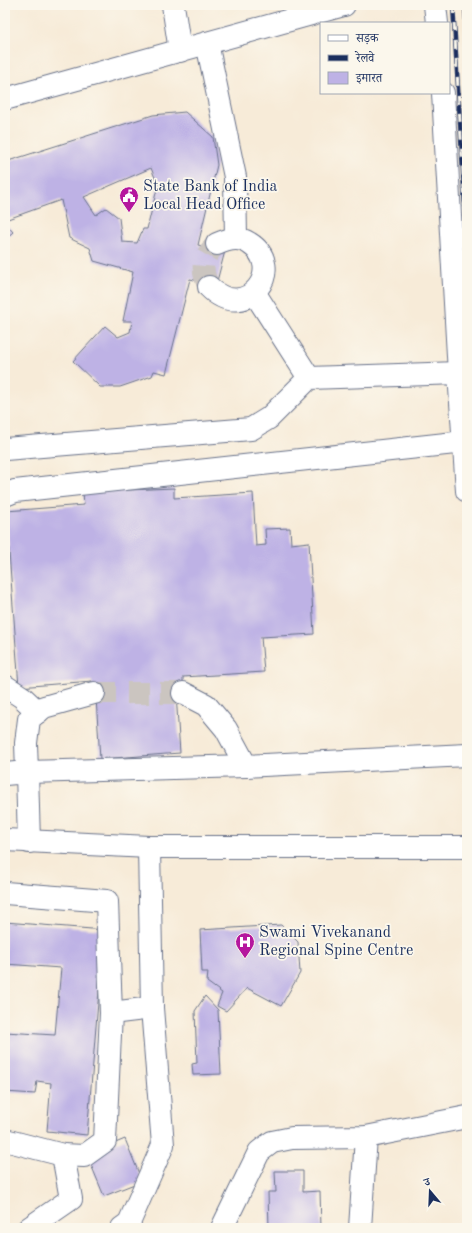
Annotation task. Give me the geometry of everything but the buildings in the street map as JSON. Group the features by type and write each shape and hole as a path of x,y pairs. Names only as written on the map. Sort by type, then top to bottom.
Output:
{"street":[{"path":"173,5 180,51"},
{"path":"5,99 344,5"},
{"path":"435,5 437,22"},
{"path":"208,43 235,177 226,241 246,241 254,246 261,254 264,264 264,275 260,284 254,292 245,298 235,300 224,298 216,294 209,287"},
{"path":"443,94 467,491"},
{"path":"254,292 309,378"},
{"path":"5,449 251,429 269,418 309,378 459,373"},
{"path":"5,495 15,491 464,442"},
{"path":"5,681 38,712"},
{"path":"183,692 206,705 226,729 246,766"},
{"path":"29,842 26,743 29,720 44,707 94,693"},
{"path":"5,774 27,772 246,766 467,755"},
{"path":"5,840 149,847 467,846"},
{"path":"122,1228 129,1223 163,1145 152,1008 149,847"},
{"path":"5,893 107,901 111,1013 105,1141 84,1156 63,1155 5,1140"},
{"path":"111,1013 152,1008"},
{"path":"222,1228 259,1152 272,1142 292,1138 366,1137 467,1117"},
{"path":"360,1228 366,1137"},
{"path":"29,1228 70,1199 63,1155"}],"tunnel":[{"path":"209,287 204,275 204,264 208,254 217,244"},
{"path":"94,693 183,693"}],"railway":[{"path":"453,5 467,238"},
{"path":"465,5 467,35"}],"place":[{"name":"State Bank of India Local Head Office","path":"129,213"},
{"name":"Swami Vivekanand Regional Spine Centre","path":"245,959"}]}
